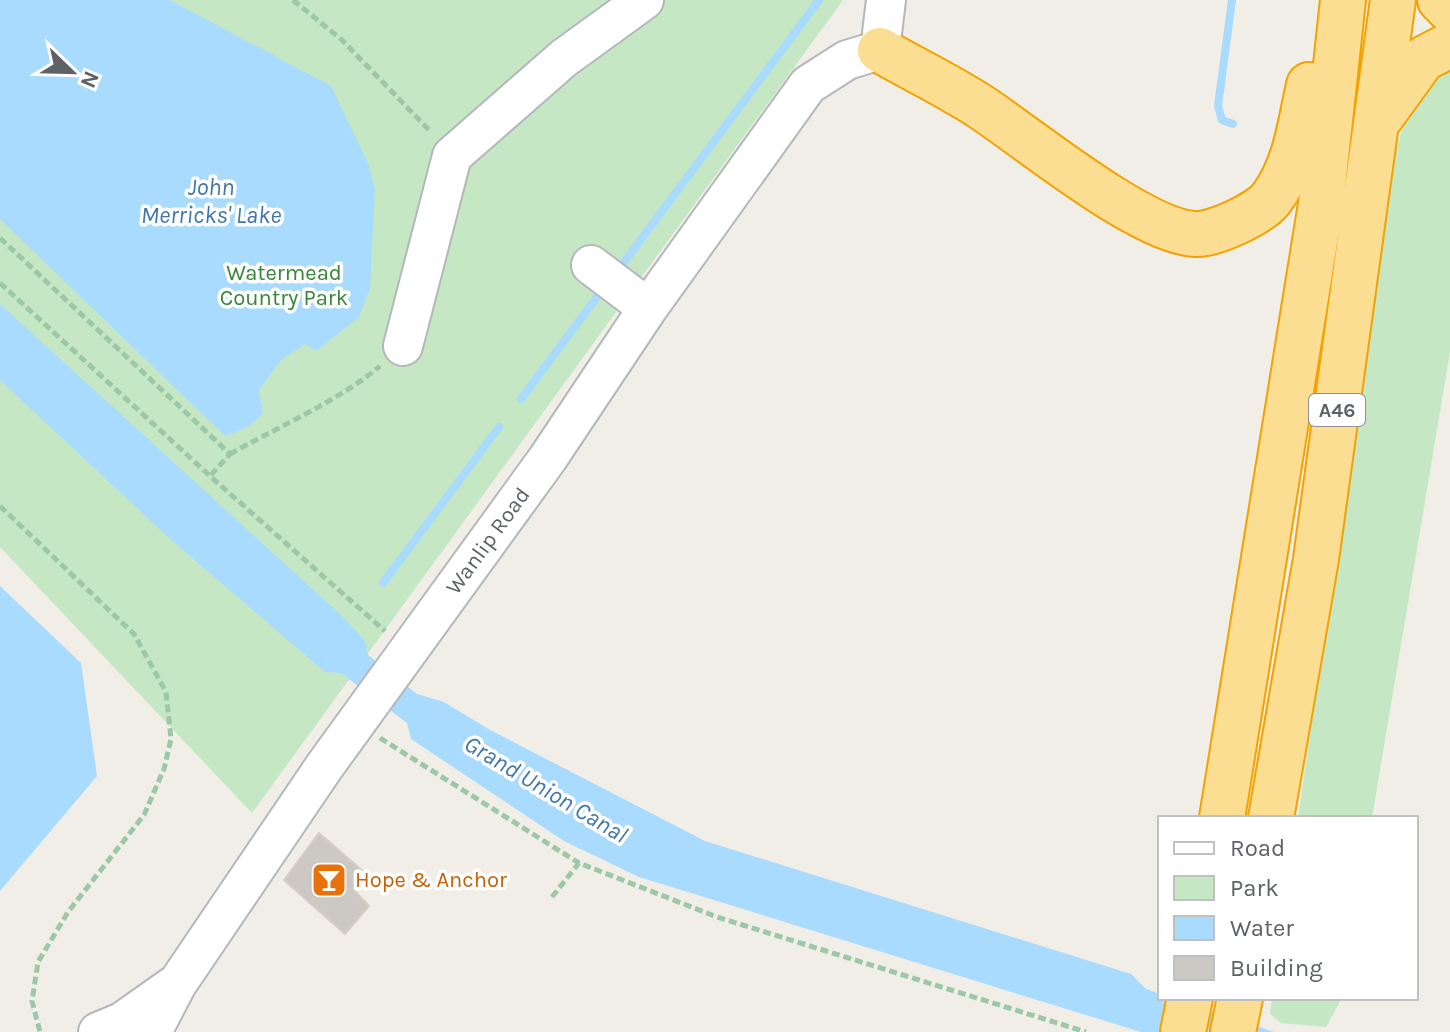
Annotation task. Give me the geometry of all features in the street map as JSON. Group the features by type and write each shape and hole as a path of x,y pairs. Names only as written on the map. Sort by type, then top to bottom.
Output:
{"highway":[{"path":"880,50 979,106 1102,191 1158,223 1195,235 1232,225 1268,202 1291,168 1328,0"},
{"name":"A46","path":"1222,816 1321,204 1343,0"},
{"name":"A46","path":"1271,816 1316,559 1393,0"},
{"path":"1440,0 1450,10"},
{"path":"1378,121 1423,59 1450,45"},
{"path":"1183,1032 1190,1000"},
{"path":"1233,1032 1240,1000"}],"street":[{"path":"403,346 452,156 564,58 644,0"},
{"path":"880,50 886,0"},
{"name":"Wanlip Road","path":"152,1032 177,984 356,724 548,458 648,308 808,85 847,60 880,50"},
{"path":"591,265 648,308"},
{"name":"Wanlip Road","path":"98,1032 122,1022 177,984"}],"path":[{"path":"293,0 342,40 452,156"},
{"path":"0,238 230,454"},
{"path":"0,283 210,476 366,611"},
{"path":"210,476 230,454 331,397 355,388 403,346"},
{"path":"0,506 134,634 166,692 171,739 164,769 144,815 68,912 38,962 32,1001 40,1032"},
{"path":"356,724 579,863 717,917 1086,1032"},
{"path":"552,897 579,863"}],"green space":[{"name":"Watermead Country Park","path":"0,0 843,0 252,813 0,547"},
{"path":"1450,64 1450,352 1372,816 1298,816 1391,165 1411,107 1437,72"},
{"path":"1272,1000 1341,1000 1326,1027 1281,1023 1270,1014"}],"water":[{"name":"John Merricks' Lake","path":"0,0 170,0 331,86 368,163 375,189 370,288 359,317 316,351 305,344 280,361 259,390 263,414 246,428 225,436 0,219"},
{"name":"Grand Union Canal","path":"0,304 341,615 365,641 368,655 417,694 444,702 490,730 705,841 1131,974 1146,989 1158,993 1158,1000 1178,1000 1274,1032 1141,1032 639,877 564,841 411,739 407,723 341,673 325,672 170,539 0,380"},
{"path":"0,586 81,663 97,776 0,891"}],"building":[{"path":"319,833 365,873 353,889 369,906 345,934 284,880"}],"waterway":[{"path":"622,265 819,0"},
{"path":"1232,0 1218,106 1222,120 1233,124"},
{"path":"521,399 602,290"},
{"path":"383,583 499,427"}],"place":[{"name":"Hope & Anchor","path":"329,880"}]}
